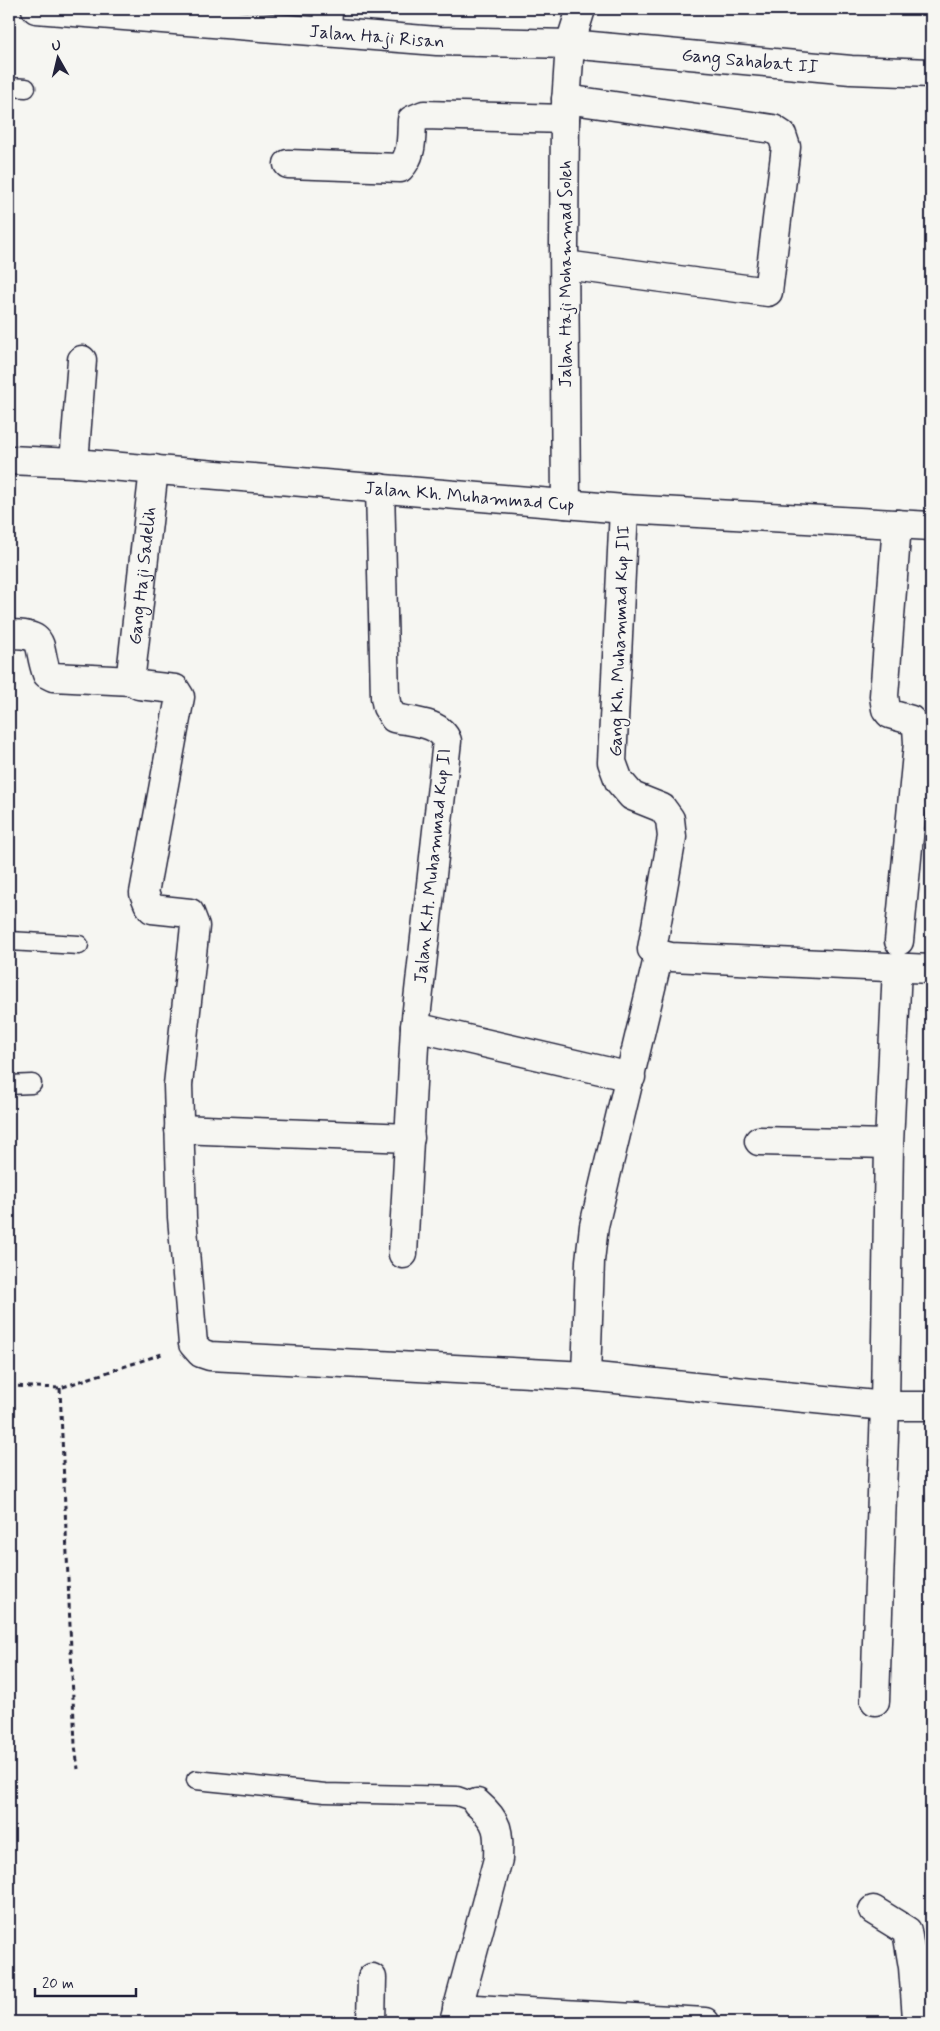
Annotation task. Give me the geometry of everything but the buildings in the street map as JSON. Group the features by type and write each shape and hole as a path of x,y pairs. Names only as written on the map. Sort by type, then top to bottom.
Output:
{"street":[{"name":"Jalan Haji Risan","path":"36,9 217,25 328,20 437,41 570,44"},
{"name":"Jalan Haji Mohammad Soleh","path":"566,504 566,109 570,44 581,9"},
{"name":"Gang Sahabat II","path":"570,44 851,70 931,73"},
{"path":"288,164 400,168 407,161 410,152 412,120 424,115 566,109 773,129 782,135 786,147 768,292 565,266"},
{"path":"74,462 82,360"},
{"name":"Jalan Kh. Muhammad Cup","path":"9,460 74,462 624,510 931,526"},
{"name":"Gang Haji Sadelih","path":"132,681 131,674 154,469"},
{"name":"Jalan K.H. Muhammad Kup II","path":"380,488 385,697 387,707 394,718 438,728 444,732 447,741 415,1027 403,1254"},
{"name":"Gang Kh. Muhammad Kup III","path":"624,510 612,762 618,781 632,796 662,808 670,819 672,837 651,946 659,954"},
{"path":"897,524 884,696 886,709 890,714 910,720 916,727 918,742 898,940"},
{"path":"9,634 27,634 35,637 40,644 47,674 52,677 132,681 139,686 175,689 180,697 144,893 152,909 190,913 195,926 178,1085 182,1217 193,1344 201,1353 210,1356 586,1376 885,1406 931,1406"},
{"path":"586,1376 590,1261 594,1226 659,954 671,957 931,969"},
{"path":"875,1702 885,1406 889,1144 897,967"},
{"path":"415,1027 631,1077"},
{"path":"179,1129 410,1138"},
{"path":"759,1141 889,1144"},
{"path":"477,1803 492,1815 498,1836 498,1859 456,2015 705,2022"},
{"path":"873,1910 907,1931 913,1967 917,2018 915,2022"},
{"path":"371,2022 372,1978"}],"lane":[{"path":"9,941 79,945"},
{"path":"9,1084 32,1084"},
{"path":"196,1780 325,1793 457,1796 477,1803"}],"path":[{"path":"9,1386 60,1388 193,1344"},
{"path":"60,1388 78,1769"}]}
